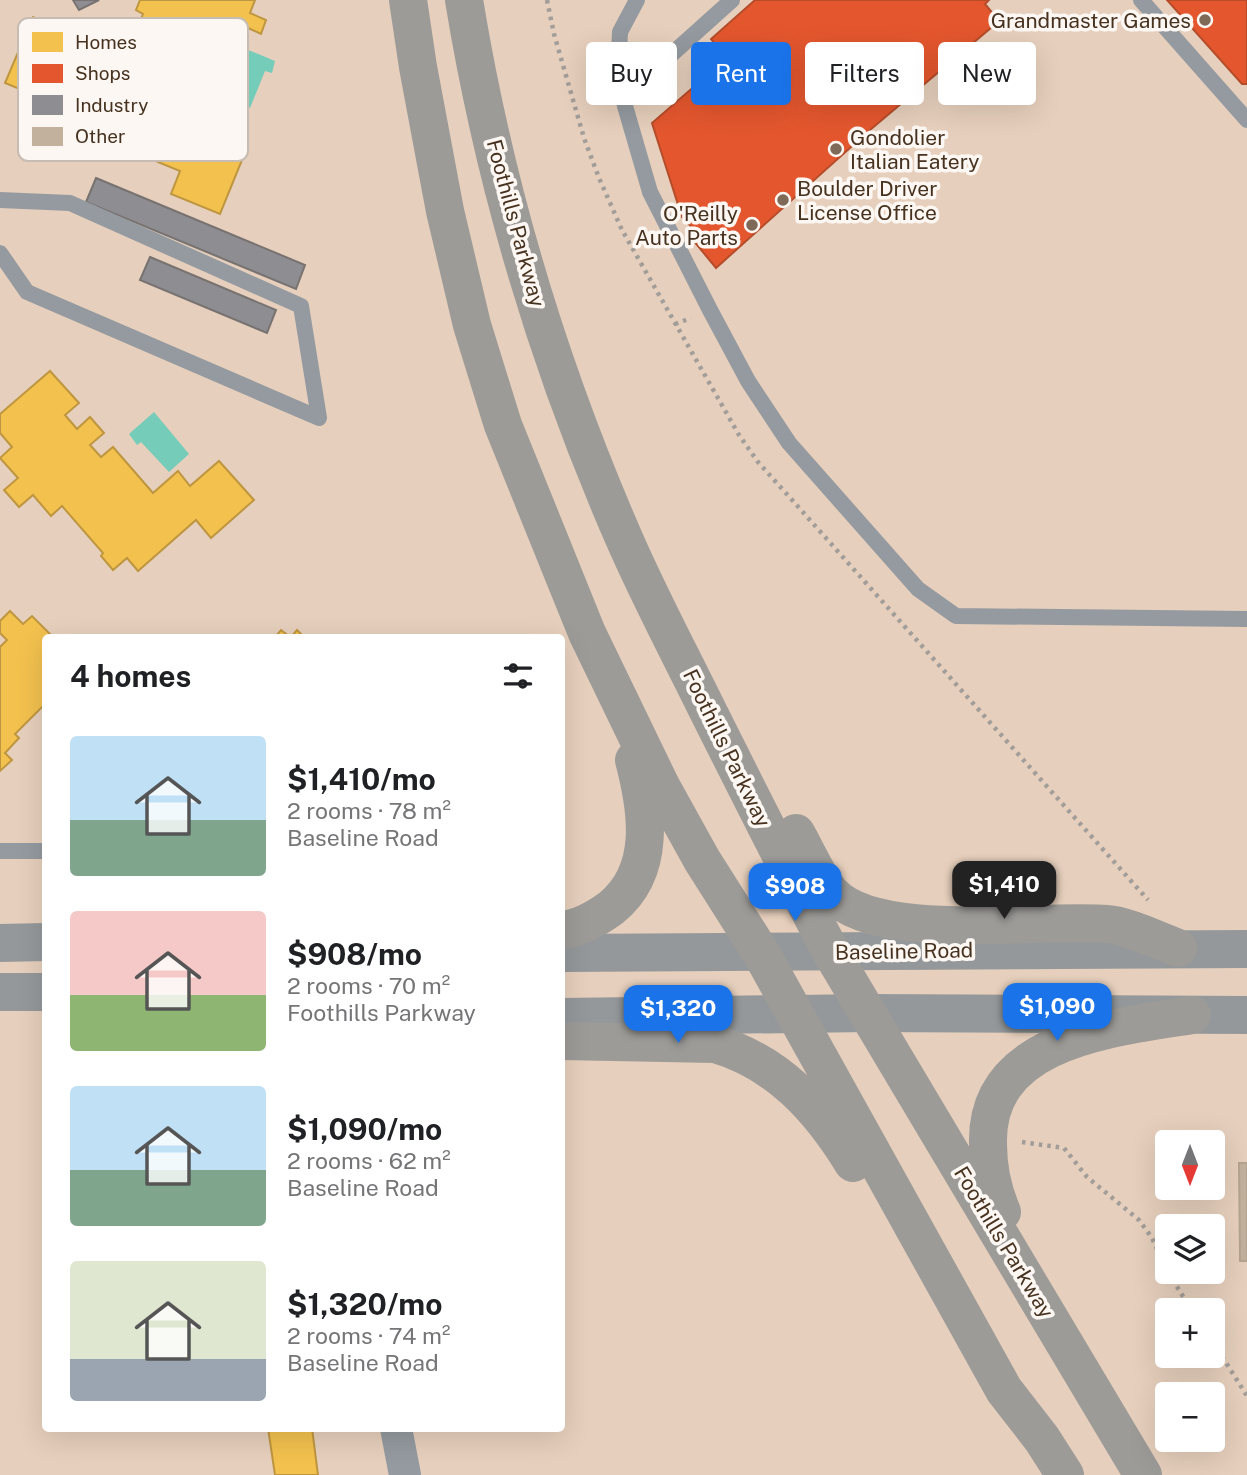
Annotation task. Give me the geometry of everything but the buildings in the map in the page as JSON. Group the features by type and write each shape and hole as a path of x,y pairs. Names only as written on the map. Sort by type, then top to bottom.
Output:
{"highway":[{"path":"408,0 440,186 472,325 503,425 583,622 620,704 702,860 761,953 1004,1390"},
{"name":"Foothills Parkway","path":"464,0 514,225 551,348 623,536 831,952 1143,1475"},
{"path":"664,622 721,690 800,841 831,892 846,904 871,917 903,922 1110,924 1178,948"},
{"path":"565,930 598,918 620,901 632,884 645,849 643,793 620,704"},
{"path":"1036,1295 998,1205 988,1163 987,1126 995,1098 1009,1077 1029,1059 1104,1029 1192,1015"},
{"path":"565,1041 715,1044 737,1050 779,1074 800,1093 843,1147 972,1359 1004,1390 1042,1438 1065,1475"}],"main road":[{"path":"0,943 42,942"},
{"name":"Baseline Road","path":"565,953 1247,949"},
{"path":"0,992 42,992"},
{"path":"565,1017 867,1013 1247,1015"}],"street":[{"path":"397,1432 405,1475"}],"lane":[{"path":"620,42 620,32 637,0"},
{"path":"677,49 732,0"},
{"path":"1141,0 1247,120"},
{"path":"625,105 650,192 748,381 789,443 918,589 956,616 1247,619"},
{"path":"0,200 70,203 301,306 319,418 27,292 0,253"},
{"path":"0,851 42,851"}],"path":[{"path":"1064,1148 1087,1177 1139,1220 1155,1244"},
{"path":"1225,1361 1247,1396"}],"water":[{"path":"248,50 275,61 272,73 265,71 250,108"},
{"path":"154,412 189,454 169,472 141,442 137,445 129,434"}],"place":[{"name":"Grandmaster Games","path":"1205,20"},
{"name":"Gondolier Italian Eatery","path":"836,149"},
{"name":"Boulder Driver License Office","path":"783,200"},
{"name":"O'Reilly Auto Parts","path":"752,225"}]}
